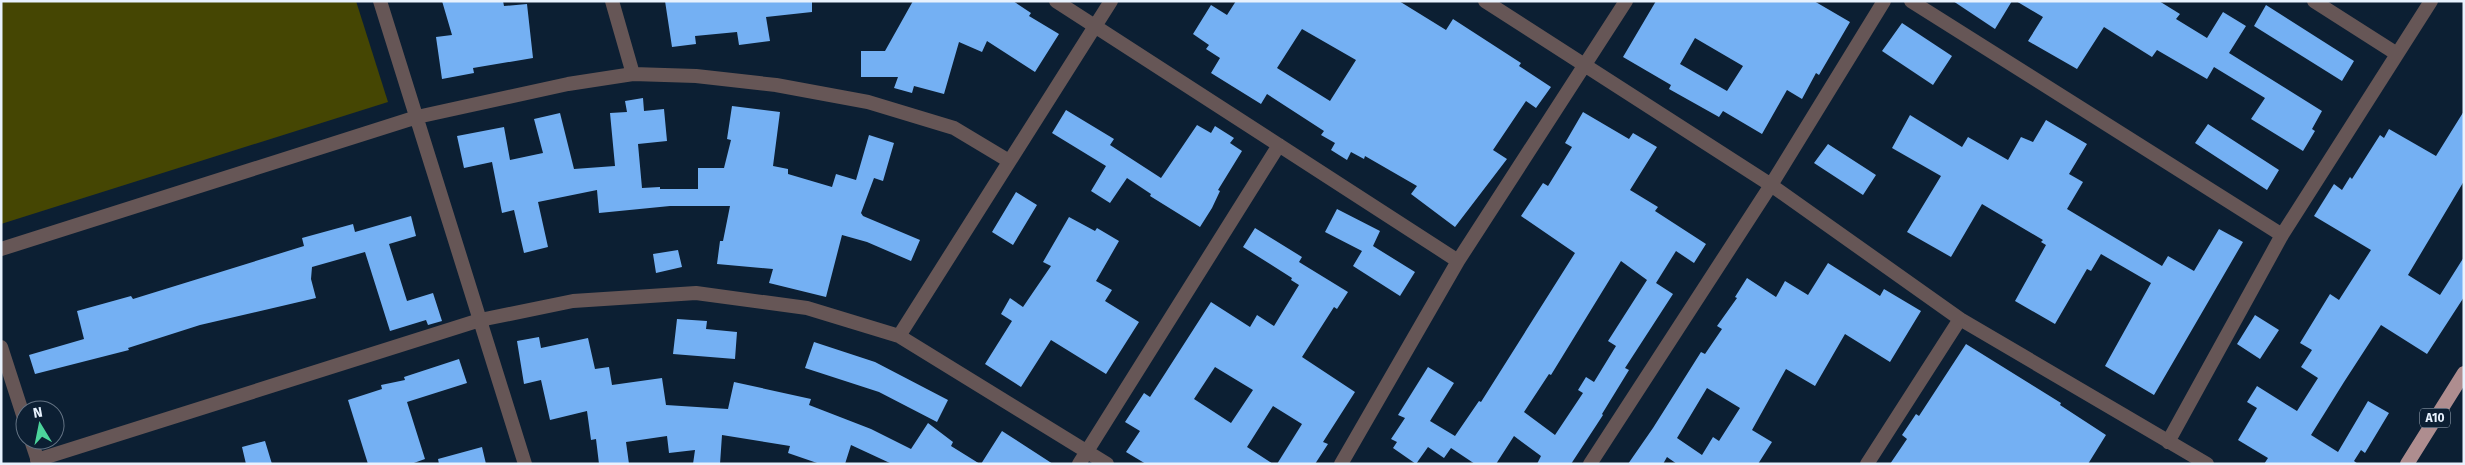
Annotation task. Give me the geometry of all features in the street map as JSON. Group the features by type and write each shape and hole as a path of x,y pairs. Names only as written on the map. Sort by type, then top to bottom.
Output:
{"main road":[{"name":"A10","path":"2407,464 2464,373"}],"street":[{"path":"380,1 525,464"},
{"path":"612,1 634,74"},
{"path":"1056,1 1458,261"},
{"path":"899,336 1111,1"},
{"path":"1484,1 1771,185 1960,319 2207,464"},
{"path":"1341,464 1458,261 1626,1"},
{"path":"1590,464 1771,185 1884,1"},
{"path":"1911,1 2282,235"},
{"path":"2314,1 2397,54"},
{"path":"2168,442 2282,235 2430,1"},
{"path":"1,249 416,117 568,84 634,74 696,76 776,86 868,102 954,128 1009,161"},
{"path":"1083,458 1279,145"},
{"path":"34,450 38,462 480,320 573,301 696,293 807,308 899,336 1083,458 1107,464"},
{"path":"1867,464 1960,319"},
{"path":"1,346 18,400"}],"shaded area":[{"path":"1,1 356,1 388,102 1,224"}],"building":[{"path":"442,1 503,1 504,6 527,4 533,58 473,68 474,73 442,79 436,37 452,35"},
{"path":"665,1 812,1 812,12 766,17 770,41 739,45 737,32 695,36 696,44 672,47"},
{"path":"913,1 1013,1 1031,13 1029,16 1059,34 1035,72 987,41 982,52 959,42 944,94 914,86 912,93 894,88 898,77 861,77 861,51 885,51"},
{"path":"1236,1 1399,1 1446,30 1453,19 1521,63 1519,66 1551,87 1536,108 1526,101 1493,150 1507,159 1455,227 1411,194 1417,186 1365,156 1364,159 1351,152 1347,160 1331,150 1335,143 1321,135 1324,131 1267,94 1261,104 1211,73 1220,58 1206,49 1209,45 1193,34 1211,5 1227,15","holes":["1302,29 1356,60 1330,101 1277,68"]},
{"path":"1656,1 1814,1 1850,22 1819,75 1816,73 1802,99 1787,90 1762,134 1723,111 1719,117 1669,89 1671,85 1623,57","holes":["1695,38 1743,66 1727,91 1680,64"]},
{"path":"1953,1 2012,1 1995,29"},
{"path":"2016,1 2159,1 2180,14 2176,19 2207,38 2223,12 2246,26 2229,53 2322,111 2312,129 2315,131 2303,151 2251,119 2265,98 2214,67 2207,79 2157,50 2152,57 2104,27 2077,69 2028,41 2043,17"},
{"path":"2266,5 2354,61 2342,81 2254,26"},
{"path":"1902,23 1952,56 1933,85 1882,51"},
{"path":"643,98 644,111 664,109 667,141 638,144 642,188 698,189 698,168 724,168 731,140 727,139 732,106 780,112 773,166 788,169 788,174 832,187 836,174 856,180 869,135 894,143 883,181 874,178 861,213 863,216 920,240 911,261 867,242 842,235 826,297 769,283 773,269 717,264 720,241 723,241 730,206 670,206 599,213 597,190 538,202 548,247 524,253 514,210 502,213 492,162 464,168 457,136 504,127 510,160 543,153 534,119 560,113 574,169 615,166 610,113 627,112 625,101"},
{"path":"1066,110 1114,139 1110,145 1161,178 1197,125 1211,133 1215,126 1234,138 1230,143 1242,151 1218,190 1220,191 1212,208 1200,227 1150,196 1151,194 1127,178 1110,203 1091,191 1106,166 1052,133"},
{"path":"2464,111 2464,181 2408,275 2440,295 2464,257 2464,297 2427,354 2381,325 2344,382 2311,435 2338,452 2368,401 2389,413 2365,453 2361,450 2354,461 2358,464 2264,464 2268,458 2238,440 2257,408 2247,402 2257,386 2297,411 2318,378 2301,367 2312,350 2300,343 2330,294 2339,300 2371,250 2314,216 2334,184 2342,190 2350,177 2352,179 2380,135 2384,138 2389,129 2436,156"},
{"path":"1583,112 1629,139 1633,133 1657,147 1630,190 1658,207 1655,211 1706,244 1694,263 1676,251 1656,283 1673,294 1625,368 1629,370 1603,415 1571,464 1537,464 1541,456 1514,436 1496,464 1475,464 1451,448 1444,458 1428,447 1416,464 1393,448 1397,442 1391,439 1405,418 1398,415 1428,367 1454,383 1430,421 1455,436 1479,401 1481,402 1575,253 1521,216 1543,183 1548,186 1572,147 1565,143","holes":["1621,261 1647,280 1608,341 1616,346 1594,382 1586,377 1578,390 1583,393 1555,435 1524,412 1549,374 1551,375"]},
{"path":"1910,115 1962,147 1968,137 2008,160 2021,137 2033,142 2046,120 2087,144 2069,174 2083,182 2067,209 2162,266 2168,256 2194,271 2219,229 2243,242 2154,395 2105,366 2151,283 2101,254 2091,271 2087,269 2055,324 2015,301 2046,245 2041,242 2043,240 1982,204 1951,257 1907,232 1941,176 1892,148"},
{"path":"2208,124 2279,170 2267,190 2195,143"},
{"path":"1828,144 1876,175 1863,195 1814,163"},
{"path":"1016,192 1037,205 1013,245 992,232"},
{"path":"1337,209 1380,231 1373,246 1415,272 1400,296 1353,266 1362,251 1325,232"},
{"path":"411,216 416,236 389,244 407,301 433,293 442,321 428,325 426,320 390,331 365,252 312,267 311,279 316,298 200,325 128,348 129,350 35,374 29,355 84,339 77,311 131,296 133,299 304,246 302,238 353,224 355,232"},
{"path":"1069,217 1095,231 1097,228 1119,241 1096,281 1112,290 1105,301 1139,322 1106,374 1051,340 1021,387 985,364 1012,321 1001,314 1010,298 1023,307 1051,266 1043,262"},
{"path":"1255,228 1302,257 1299,262 1348,292 1337,309 1334,307 1302,357 1355,392 1323,442 1328,444 1315,464 1277,464 1302,424 1273,406 1247,447 1273,464 1146,464 1126,452 1140,431 1125,422 1144,393 1150,397 1211,302 1250,327 1257,315 1274,326 1299,285 1291,280 1292,278 1243,247","holes":["1215,367 1253,390 1231,423 1194,399"]},
{"path":"678,250 682,267 656,273 653,254"},
{"path":"1828,263 1880,296 1884,289 1921,311 1890,362 1845,334 1815,386 1786,369 1752,430 1772,442 1758,464 1677,464 1667,457 1663,464 1628,464 1701,352 1705,354 1722,329 1717,326 1737,298 1735,297 1747,278 1776,297 1785,281 1808,295","holes":["1707,388 1740,408 1719,441 1713,437 1702,455 1677,438"]},
{"path":"2255,315 2279,330 2260,359 2237,344"},
{"path":"677,319 707,321 706,329 737,332 735,359 673,354"},
{"path":"539,337 541,348 588,338 595,369 609,367 612,385 662,378 666,405 728,409 734,382 811,399 809,405 871,429 911,449 928,423 953,442 951,446 980,464 892,464 851,445 845,464 820,464 788,453 790,446 722,435 720,464 693,464 695,450 669,453 667,436 626,442 629,464 599,464 596,439 591,440 587,411 550,420 541,380 524,384 517,341"},
{"path":"814,342 875,362 948,400 937,422 879,392 805,368"},
{"path":"1966,344 2061,403 2060,405 2106,435 2088,464 1890,464 1907,439 1902,435 1916,414 1919,416"},
{"path":"459,359 467,383 407,402 425,459 411,464 368,464 348,400 382,389 381,385 405,380 404,377"},
{"path":"1002,431 1053,464 981,464"},
{"path":"265,441 272,464 246,464 242,447"},
{"path":"482,447 486,464 439,464 438,459"}]}
